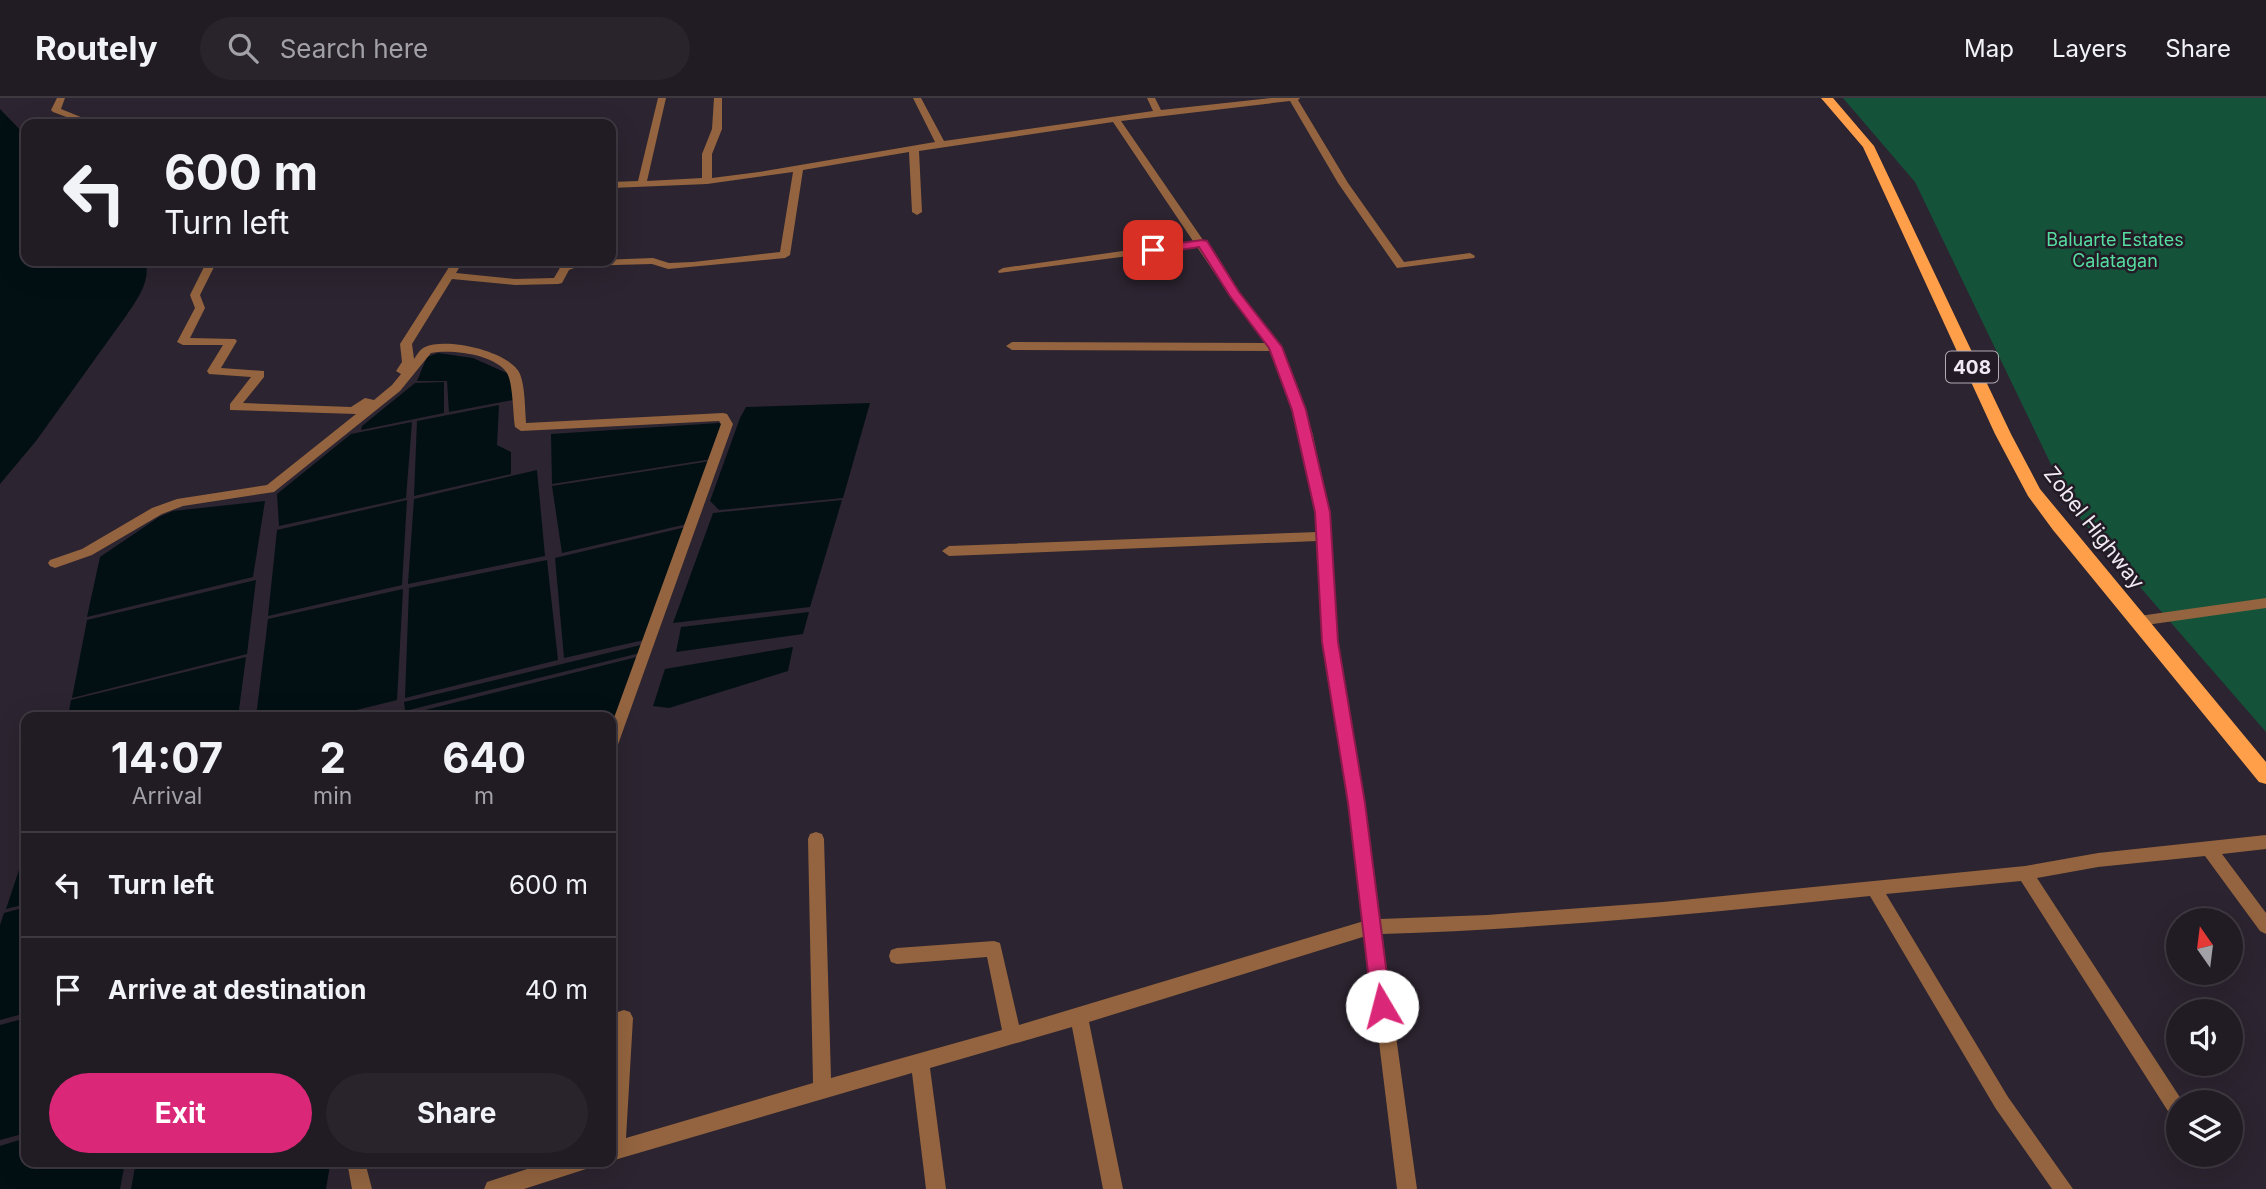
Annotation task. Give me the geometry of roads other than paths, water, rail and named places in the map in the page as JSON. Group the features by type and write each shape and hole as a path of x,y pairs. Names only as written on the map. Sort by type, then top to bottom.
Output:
{"main road":[{"name":"Zobel Highway","path":"1827,98 1868,146 1878,165 2003,434 2034,492 2059,526 2266,776"}],"street":[{"path":"61,98 56,110 80,119"},
{"path":"642,183 662,98"},
{"path":"707,181 707,154 717,129 719,98"},
{"path":"917,98 942,144"},
{"path":"1151,98 1158,113"},
{"path":"616,185 707,181 1158,113 1294,98 1343,183 1401,266 1470,256"},
{"path":"1116,120 1234,293 1275,347 1307,435 1322,512 1330,642 1357,803 1407,1189"},
{"path":"914,149 917,212"},
{"path":"616,262 653,261 668,266 693,265 785,255 798,169"},
{"path":"1003,271 1202,243"},
{"path":"210,266 195,295 200,308 183,342 231,341 214,371 260,374 234,407 353,411 362,408 408,366 406,344 455,266"},
{"path":"449,275 514,282 558,281 565,268 570,266"},
{"path":"1012,345 1275,347"},
{"path":"55,563 88,552 157,511 181,502 270,489 396,388 423,353 435,348 478,352 505,364 514,374 521,428 723,417 727,424 616,732"},
{"path":"949,551 1324,536"},
{"path":"2139,621 2266,603"},
{"path":"816,839 822,1089"},
{"path":"616,1150 1079,1017 1371,927 1487,923 1663,910 2025,873 2098,860 2266,842"},
{"path":"2208,849 2266,926"},
{"path":"2025,873 2166,1093"},
{"path":"1873,887 2002,1103 2063,1189"},
{"path":"897,956 994,949 1012,1035"},
{"path":"1079,1017 1113,1189"},
{"path":"616,1124 624,1018"},
{"path":"920,1063 936,1189"},
{"path":"357,1167 362,1189"},
{"path":"494,1189 563,1167"}],"park label":[{"name":"Baluarte Estates Calatagan","path":"2115,250"}]}
